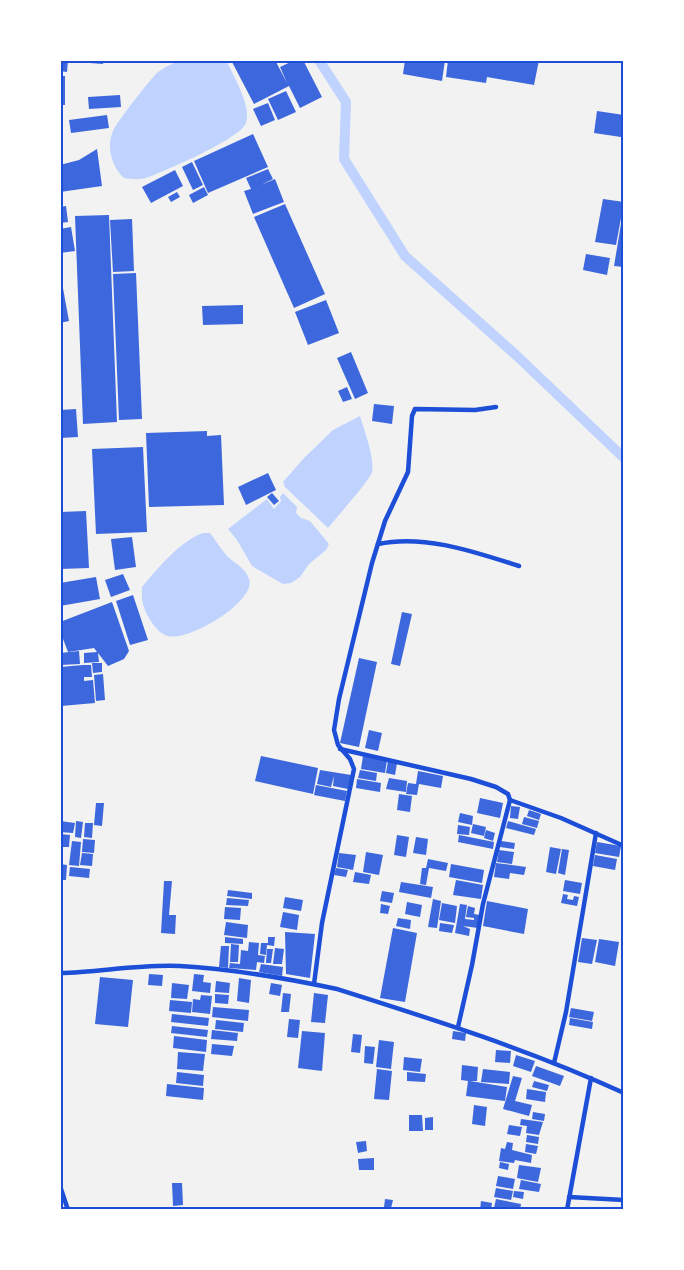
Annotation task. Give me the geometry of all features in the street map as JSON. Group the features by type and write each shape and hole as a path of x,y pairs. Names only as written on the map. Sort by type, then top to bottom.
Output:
{"street":[{"path":"314,984 322,924 354,769 350,759 340,749 334,730 339,699 378,544 385,521 408,472 412,416 415,409 475,410 496,407"},
{"path":"378,544 398,540 455,548 519,566"},
{"path":"340,749 471,779 496,787 508,794 510,800 483,904 458,1027"},
{"path":"510,800 561,818 624,846"},
{"path":"554,1063 566,1012 596,833"},
{"path":"60,974 132,967 180,966 284,978 314,984 458,1027 554,1063 624,1093"},
{"path":"567,1210 591,1078"},
{"path":"60,1186 68,1210"},
{"path":"569,1197 624,1200"}],"water":[{"path":"183,60 223,60 227,62 247,109 246,123 241,130 217,146 184,162 146,178 124,178 116,168 111,156 110,144 113,131 158,72"},
{"path":"360,416 371,452 372,472 328,528 285,487 283,482 333,430"},
{"path":"283,493 297,507 296,513 301,518 310,521 329,544 326,550 309,564 300,577 291,583 283,584 252,566 228,529 267,499 274,509 281,501 280,497"},
{"path":"203,533 210,533 227,556 240,566 249,579 249,588 243,598 219,618 191,633 168,636 156,628 146,613 142,601 142,587 162,563 186,542"}],"building":[{"path":"60,60 68,60 67,72 60,71"},
{"path":"76,60 104,60 103,64 76,62"},
{"path":"231,60 275,60 287,83 280,67 295,60 303,60 322,97 300,108 289,86 254,104"},
{"path":"405,60 445,60 442,81 403,74"},
{"path":"448,60 539,60 534,85 487,77 486,83 446,77"},
{"path":"60,76 65,76 65,105 60,105"},
{"path":"286,91 296,112 278,120 268,99"},
{"path":"120,95 121,107 89,109 88,97"},
{"path":"268,103 275,120 261,126 253,109"},
{"path":"597,111 624,115 621,137 594,133"},
{"path":"107,115 109,128 71,133 69,120"},
{"path":"253,134 268,167 208,193 194,161"},
{"path":"97,149 102,186 60,192 60,165 79,160"},
{"path":"192,162 203,185 193,190 182,167"},
{"path":"268,169 273,179 261,185 275,179 284,202 253,214 244,191 251,189 246,178"},
{"path":"175,170 183,186 151,203 142,187"},
{"path":"204,187 208,195 193,203 189,195"},
{"path":"177,192 180,197 171,202 168,197"},
{"path":"603,199 624,202 616,245 595,242"},
{"path":"285,204 325,294 294,308 254,217"},
{"path":"66,206 68,222 60,223 60,207"},
{"path":"109,215 117,422 83,424 75,216"},
{"path":"132,219 134,271 113,272 110,220"},
{"path":"621,224 624,225 624,267 614,266"},
{"path":"71,227 75,251 60,253 60,229"},
{"path":"586,254 610,258 607,275 583,270"},
{"path":"60,272 69,321 60,323"},
{"path":"136,273 142,419 119,420 113,274"},
{"path":"326,300 339,333 308,345 295,312"},
{"path":"243,305 243,324 203,325 202,306"},
{"path":"351,352 368,393 355,399 337,358"},
{"path":"347,387 352,399 343,402 338,391"},
{"path":"374,404 394,406 392,424 372,421"},
{"path":"76,409 78,437 60,438 60,410"},
{"path":"207,431 207,436 221,435 224,505 149,507 146,433"},
{"path":"143,447 147,532 96,534 92,449"},
{"path":"268,473 276,490 246,505 238,487"},
{"path":"272,493 279,501 274,505 267,497"},
{"path":"86,511 89,568 60,569 60,512"},
{"path":"132,537 136,567 115,570 111,539"},
{"path":"123,574 130,590 111,597 105,580"},
{"path":"96,577 100,599 60,606 60,583"},
{"path":"133,595 148,640 130,645 116,601"},
{"path":"112,602 129,651 124,659 108,666 98,653 99,662 84,663 84,653 97,652 94,648 68,652 60,631 60,622"},
{"path":"402,612 412,614 400,666 391,664"},
{"path":"79,651 80,664 60,665 60,653"},
{"path":"359,658 377,662 359,747 340,743"},
{"path":"92,663 102,663 102,672 93,673"},
{"path":"91,665 92,677 84,677 84,681 93,680 95,703 61,706 60,667"},
{"path":"103,674 105,700 96,701 94,675"},
{"path":"369,730 382,733 378,751 365,748"},
{"path":"261,756 318,768 313,794 255,781"},
{"path":"363,756 387,760 385,773 361,769"},
{"path":"388,761 397,763 395,775 386,773"},
{"path":"320,770 351,775 348,789 333,786 334,776 331,787 317,784"},
{"path":"360,770 377,773 376,781 358,778"},
{"path":"418,771 443,776 441,788 419,784 417,795 406,794 408,783 416,784"},
{"path":"389,778 407,781 406,792 386,789"},
{"path":"357,779 381,783 380,792 356,788"},
{"path":"316,785 347,791 345,801 314,795"},
{"path":"399,794 412,796 410,812 397,810"},
{"path":"480,798 503,803 500,818 477,813"},
{"path":"96,803 104,803 102,826 94,825"},
{"path":"511,806 520,807 518,819 510,818"},
{"path":"529,810 541,814 539,820 527,816"},
{"path":"460,813 473,816 472,825 458,822"},
{"path":"524,817 539,821 537,828 522,824"},
{"path":"60,821 75,823 73,833 60,832"},
{"path":"76,821 83,822 81,838 75,837"},
{"path":"508,821 536,829 534,835 506,828"},
{"path":"85,823 93,823 92,838 84,837"},
{"path":"473,824 486,827 484,836 471,833"},
{"path":"458,825 470,827 469,835 457,834"},
{"path":"486,830 495,833 493,841 484,838"},
{"path":"60,834 70,835 69,847 60,847"},
{"path":"397,835 409,837 406,857 394,855"},
{"path":"459,835 494,842 493,849 458,842"},
{"path":"416,837 428,839 426,855 413,853"},
{"path":"83,839 95,840 94,853 82,852"},
{"path":"72,841 81,842 79,866 69,865"},
{"path":"501,841 515,843 514,849 500,847"},
{"path":"597,842 621,846 619,857 595,853"},
{"path":"550,847 561,849 556,874 546,872"},
{"path":"562,849 569,850 565,875 558,873"},
{"path":"499,850 514,852 512,864 497,862"},
{"path":"366,852 383,855 379,875 363,872"},
{"path":"82,853 93,854 92,866 80,865"},
{"path":"339,853 356,855 353,870 337,867"},
{"path":"595,855 617,859 615,870 593,866"},
{"path":"428,859 448,863 446,871 429,868 426,885 420,884 422,868 426,868"},
{"path":"496,863 526,867 524,875 510,873 509,879 494,877"},
{"path":"60,864 67,865 66,880 60,880"},
{"path":"451,864 484,870 482,883 449,877"},
{"path":"70,867 90,869 89,878 69,876"},
{"path":"336,868 348,870 346,877 334,875"},
{"path":"355,872 371,875 369,884 353,882"},
{"path":"456,880 483,885 481,899 453,895"},
{"path":"565,880 582,883 580,894 563,891"},
{"path":"164,881 172,881 169,915 176,915 175,934 161,933"},
{"path":"401,882 433,887 431,898 399,892"},
{"path":"228,890 252,893 252,899 227,896"},
{"path":"382,891 394,893 392,903 380,901"},
{"path":"563,894 568,895 567,899 573,900 574,896 579,897 577,906 561,903"},
{"path":"285,897 303,900 301,911 283,908"},
{"path":"227,898 249,900 248,906 226,905"},
{"path":"433,899 441,901 437,928 428,927"},
{"path":"487,901 528,909 524,934 483,926"},
{"path":"407,902 422,905 420,917 405,914"},
{"path":"442,903 457,906 455,923 439,920"},
{"path":"381,904 390,906 388,914 380,913"},
{"path":"460,904 467,905 465,919 474,920 474,918 466,917 468,906 475,908 474,914 480,915 478,928 463,926 470,929 469,936 455,933"},
{"path":"225,907 241,908 240,920 224,919"},
{"path":"283,912 299,915 297,930 280,927"},
{"path":"398,918 411,920 410,929 396,926"},
{"path":"226,922 248,925 247,938 224,935"},
{"path":"440,923 454,925 452,933 439,931"},
{"path":"393,928 417,933 405,1002 380,998"},
{"path":"285,932 315,934 310,978 286,974"},
{"path":"225,937 243,939 243,944 225,943"},
{"path":"268,937 275,937 274,946 267,945 266,955 260,954 261,943 268,943"},
{"path":"582,938 597,940 592,964 578,962"},
{"path":"599,939 619,942 615,966 595,962"},
{"path":"249,942 259,943 258,955 265,956 264,963 257,962 256,970 229,968 230,963 240,964 241,950 248,951"},
{"path":"231,944 239,945 238,962 230,962"},
{"path":"221,946 229,946 228,968 219,967"},
{"path":"275,948 284,949 282,964 273,964"},
{"path":"267,949 273,949 271,963 266,963"},
{"path":"261,964 283,967 282,976 259,972"},
{"path":"149,974 163,975 162,986 148,985"},
{"path":"194,974 204,975 203,982 211,983 210,993 192,991"},
{"path":"100,977 133,980 128,1027 95,1024"},
{"path":"239,978 251,980 249,1003 237,1001"},
{"path":"216,981 230,983 229,993 215,992"},
{"path":"172,983 189,985 187,999 171,998"},
{"path":"271,983 282,985 280,996 269,994"},
{"path":"283,993 291,994 289,1012 281,1012"},
{"path":"314,993 328,995 325,1023 311,1022"},
{"path":"215,994 229,995 228,1004 215,1003"},
{"path":"201,995 212,996 210,1014 192,1012 193,999 200,1000"},
{"path":"170,1000 192,1002 191,1013 169,1011"},
{"path":"213,1007 249,1010 248,1021 212,1017"},
{"path":"571,1008 594,1012 592,1021 569,1017"},
{"path":"172,1014 209,1018 208,1026 171,1022"},
{"path":"570,1018 593,1022 592,1029 569,1025"},
{"path":"289,1019 300,1020 298,1038 287,1037"},
{"path":"216,1020 244,1023 243,1032 215,1029"},
{"path":"172,1026 208,1030 207,1037 171,1033"},
{"path":"212,1030 238,1033 237,1041 211,1039"},
{"path":"302,1031 325,1033 322,1071 298,1068"},
{"path":"453,1031 466,1033 465,1041 452,1039"},
{"path":"353,1034 362,1035 360,1053 351,1052"},
{"path":"174,1036 207,1040 206,1052 173,1048"},
{"path":"379,1040 394,1042 391,1069 376,1067"},
{"path":"212,1044 234,1046 232,1056 211,1054"},
{"path":"365,1046 375,1047 373,1064 364,1063"},
{"path":"496,1050 511,1051 510,1063 495,1062"},
{"path":"178,1052 205,1054 203,1071 177,1069"},
{"path":"516,1055 535,1061 531,1072 513,1066"},
{"path":"404,1057 422,1059 420,1072 403,1070"},
{"path":"462,1065 478,1067 477,1081 470,1081 507,1087 505,1101 466,1096 468,1081 461,1080"},
{"path":"536,1066 564,1076 560,1086 532,1076"},
{"path":"377,1069 392,1071 389,1100 374,1099"},
{"path":"483,1069 510,1072 509,1084 481,1082"},
{"path":"177,1072 204,1075 203,1086 176,1083"},
{"path":"407,1072 426,1074 425,1082 407,1081"},
{"path":"513,1076 522,1078 515,1101 532,1105 529,1116 503,1109"},
{"path":"534,1081 549,1085 547,1091 532,1087"},
{"path":"167,1084 204,1088 203,1100 166,1096"},
{"path":"527,1089 546,1092 545,1102 526,1099"},
{"path":"474,1105 487,1107 485,1126 472,1124"},
{"path":"533,1112 545,1114 544,1121 532,1119"},
{"path":"409,1115 422,1115 423,1131 409,1131"},
{"path":"433,1117 433,1130 425,1130 425,1118"},
{"path":"521,1119 543,1122 539,1135 526,1133 527,1126 520,1125"},
{"path":"509,1125 522,1127 520,1136 507,1134"},
{"path":"527,1135 539,1137 538,1144 526,1142"},
{"path":"366,1141 367,1151 358,1153 356,1142"},
{"path":"507,1142 513,1143 512,1150 532,1155 531,1163 515,1160 514,1163 499,1161 501,1148 505,1149"},
{"path":"526,1144 538,1146 536,1154 525,1152"},
{"path":"374,1158 374,1170 359,1170 358,1159"},
{"path":"500,1162 509,1164 508,1170 499,1168"},
{"path":"519,1165 541,1168 538,1182 517,1178"},
{"path":"498,1176 515,1179 513,1189 496,1186"},
{"path":"521,1180 541,1184 539,1192 519,1189"},
{"path":"172,1183 182,1183 183,1205 173,1206"},
{"path":"496,1188 513,1191 511,1200 494,1197"},
{"path":"514,1191 524,1192 523,1199 513,1197"},
{"path":"385,1199 393,1200 391,1208 384,1207"},
{"path":"496,1199 521,1204 520,1210 494,1208"},
{"path":"481,1201 492,1203 491,1210 480,1210"}],"waterway":[{"path":"319,60 346,102 344,159 405,256 517,356 624,458"}]}
